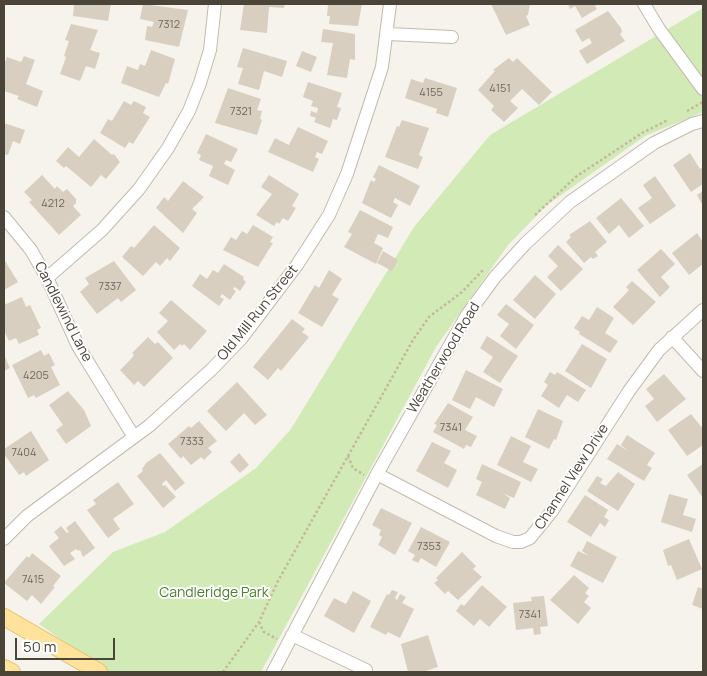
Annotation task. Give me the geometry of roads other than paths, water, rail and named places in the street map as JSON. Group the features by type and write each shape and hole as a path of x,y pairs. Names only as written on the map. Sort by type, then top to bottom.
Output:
{"main road":[{"path":"4,617 99,672"},
{"path":"4,668 12,672"}],"street":[{"path":"48,278 102,230 139,189 168,148 189,111 200,83 210,50 215,4"},
{"name":"Old Mill Run Street","path":"4,539 26,516 134,437 211,370 241,339 297,265 324,223 348,174 382,67 388,34 390,4"},
{"path":"644,4 659,29 703,89"},
{"path":"388,34 452,37"},
{"name":"Weatherwood Road","path":"273,672 375,477 467,315 507,264 570,202 654,143 692,124 703,121"},
{"name":"Candlewind Lane","path":"4,217 31,250 48,278 78,346 134,437"},
{"name":"Channel View Drive","path":"375,477 496,536 512,542 520,542 530,538 552,511 629,391 659,350 703,310"},
{"path":"672,337 703,371"},
{"path":"290,640 366,670"}],"park label":[{"name":"Candleridge Park","path":"214,593"}]}
